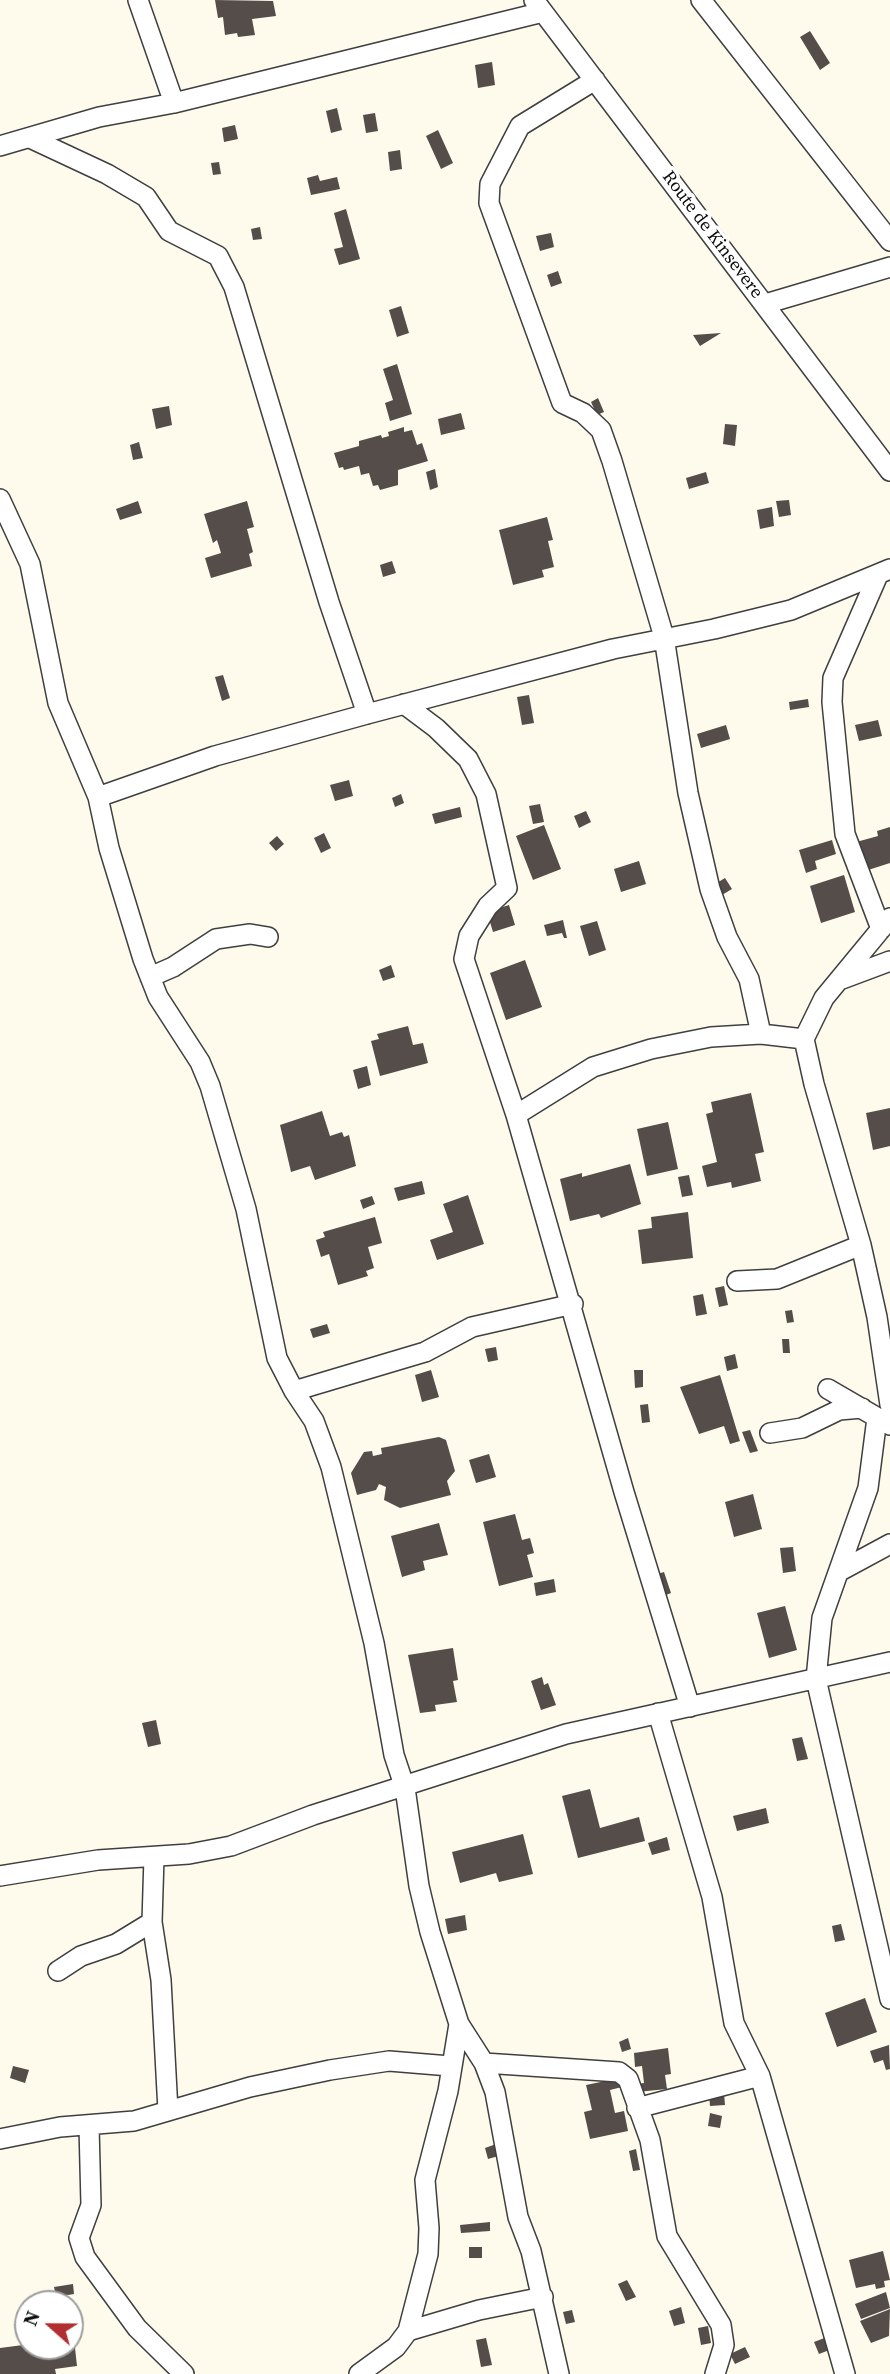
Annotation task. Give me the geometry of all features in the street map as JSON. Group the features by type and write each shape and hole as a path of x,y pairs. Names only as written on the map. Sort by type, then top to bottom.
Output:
{"street":[{"path":"138,0 174,103"},
{"path":"701,0 890,241"},
{"path":"0,146 99,117 174,103 539,6"},
{"name":"Route de Kinsevere","path":"539,6 890,471"},
{"path":"595,79 520,126 490,184 488,203 562,402 583,413 601,430 664,637 688,793 710,889 727,937 749,979 761,1034"},
{"path":"30,138 107,174 146,197 169,231 218,256 238,300 325,588 367,713"},
{"path":"765,304 890,267"},
{"path":"0,499 30,564 58,703 98,797 117,878 150,977 164,1007 200,1062 210,1086 246,1209 277,1359 293,1391 314,1421 331,1467 368,1618 394,1755 405,1788 419,1886 459,2024 484,2063 495,2092 517,2217 531,2251 559,2374"},
{"path":"98,797 215,756 367,713 664,637 714,629 791,610 884,572"},
{"path":"884,572 833,678 832,702 845,834 885,924 816,1010 804,1039 814,1084 861,1245 877,1317 880,1414 873,1469 822,1618 816,1679 890,1999"},
{"path":"404,704 436,728 468,759 479,775 491,812 507,888 488,906 469,936 464,959 516,1115 573,1304 624,1492 690,1706"},
{"path":"150,977 173,967 216,939 250,933 268,937"},
{"path":"838,981 890,961"},
{"path":"516,1115 565,1082 593,1067 625,1056 711,1037 761,1034 804,1039"},
{"path":"737,1281 777,1279 861,1245"},
{"path":"293,1391 425,1352 472,1326 573,1304"},
{"path":"828,1389 880,1414"},
{"path":"770,1433 802,1428 839,1410 880,1414"},
{"path":"840,1571 890,1544"},
{"path":"0,1876 98,1860 189,1854 231,1846 313,1815 405,1788 566,1734 890,1662"},
{"path":"658,1713 712,1897 734,2022 760,2076 845,2374"},
{"path":"154,1857 152,1922 161,1980 168,2111"},
{"path":"58,1971 81,1956 116,1944 152,1922"},
{"path":"359,2374 396,2347 408,2332 428,2254 425,2180 448,2091 459,2024"},
{"path":"0,2139 60,2127 134,2121 250,2087 330,2070 389,2061 450,2066"},
{"path":"484,2063 619,2072 628,2079 650,2140 667,2236 721,2325 724,2345 715,2374"},
{"path":"637,2108 760,2076"},
{"path":"89,2126 91,2204 79,2238 85,2257 137,2328 184,2374"},
{"path":"408,2332 479,2310 543,2297"}],"building":[{"path":"215,0 273,1 276,16 252,19 255,35 225,35 223,17 218,18"},
{"path":"810,31 830,63 820,70 800,37"},
{"path":"492,62 495,85 478,88 475,65"},
{"path":"337,108 342,130 331,133 326,111"},
{"path":"375,113 378,131 366,133 363,115"},
{"path":"235,125 238,139 224,142 222,128"},
{"path":"438,130 453,163 441,169 426,136"},
{"path":"400,150 402,169 390,171 388,152"},
{"path":"219,162 221,174 213,175 211,163"},
{"path":"318,175 320,181 337,177 340,189 311,195 307,178"},
{"path":"346,209 360,259 339,265 334,249 343,247 334,213"},
{"path":"260,227 262,239 253,240 251,229"},
{"path":"551,233 554,247 540,251 536,236"},
{"path":"558,271 562,283 551,287 547,275"},
{"path":"401,306 409,333 397,337 389,310"},
{"path":"721,333 700,346 693,335"},
{"path":"397,364 412,414 390,421 385,403 393,400 383,369"},
{"path":"598,398 604,412 597,415 591,402"},
{"path":"169,406 172,425 156,429 152,409"},
{"path":"461,413 465,429 441,435 438,419"},
{"path":"725,424 737,425 735,446 723,444"},
{"path":"404,427 404,432 412,430 417,445 422,443 428,461 398,470 398,485 380,490 378,485 373,486 369,473 361,475 359,466 344,470 343,467 339,468 334,453 359,446 359,441 381,435 382,438 389,436 388,432"},
{"path":"139,442 143,458 133,460 130,445"},
{"path":"435,469 438,487 430,490 426,472"},
{"path":"706,472 709,483 689,489 686,478"},
{"path":"789,500 791,515 779,517 776,501"},
{"path":"138,501 142,513 120,520 116,509"},
{"path":"247,501 254,527 247,529 253,552 249,554 252,566 211,578 205,558 221,553 217,540 213,543 204,514"},
{"path":"772,507 774,526 760,529 757,510"},
{"path":"547,517 553,540 548,541 554,567 542,570 544,577 513,585 499,530"},
{"path":"392,561 396,573 383,577 380,565"},
{"path":"223,675 230,698 222,701 215,677"},
{"path":"529,695 534,723 522,725 517,697"},
{"path":"808,699 809,707 790,710 789,702"},
{"path":"878,720 882,736 859,741 855,725"},
{"path":"726,725 730,739 701,748 697,734"},
{"path":"349,780 353,796 335,801 330,785"},
{"path":"401,794 404,803 395,807 392,798"},
{"path":"540,804 544,822 533,824 529,806"},
{"path":"460,807 462,817 435,824 432,814"},
{"path":"586,811 591,822 579,828 574,816"},
{"path":"544,825 561,869 533,880 516,836"},
{"path":"890,827 890,863 865,871 849,844 878,836 877,831"},
{"path":"324,833 331,848 321,853 314,838"},
{"path":"277,836 284,844 276,851 269,843"},
{"path":"832,840 836,854 815,861 817,869 806,873 799,850"},
{"path":"639,861 646,884 621,892 614,869"},
{"path":"844,875 855,912 821,923 810,886"},
{"path":"725,878 732,889 722,895 715,884"},
{"path":"509,905 515,925 493,932 487,912"},
{"path":"563,920 567,938 564,938 562,933 547,936 544,925"},
{"path":"597,921 606,950 589,956 580,926"},
{"path":"525,960 542,1007 506,1020 490,973"},
{"path":"391,965 395,977 383,981 379,970"},
{"path":"408,1026 413,1045 423,1043 428,1063 380,1076 371,1041 379,1039 377,1034"},
{"path":"367,1066 371,1085 358,1089 353,1070"},
{"path":"751,1093 764,1152 755,1154 761,1181 732,1188 731,1182 707,1187 702,1166 717,1162 706,1114 713,1112 711,1102"},
{"path":"890,1108 890,1146 873,1150 866,1113"},
{"path":"322,1111 330,1136 342,1132 344,1137 349,1135 356,1166 315,1180 310,1166 291,1172 280,1125"},
{"path":"668,1122 678,1169 647,1176 637,1129"},
{"path":"630,1164 641,1204 601,1218 599,1214 570,1221 560,1179 582,1173 582,1177"},
{"path":"689,1175 693,1195 682,1197 678,1177"},
{"path":"422,1181 425,1194 398,1201 394,1188"},
{"path":"468,1195 484,1244 437,1260 430,1240 453,1232 443,1204"},
{"path":"372,1196 375,1204 363,1209 360,1200"},
{"path":"688,1212 693,1258 642,1264 638,1230 652,1228 651,1217"},
{"path":"375,1217 382,1243 368,1247 374,1268 366,1271 368,1276 338,1285 329,1254 321,1257 316,1240 325,1237 323,1232"},
{"path":"724,1286 728,1305 719,1307 715,1288"},
{"path":"703,1294 707,1314 696,1316 693,1296"},
{"path":"792,1310 794,1322 787,1323 785,1311"},
{"path":"327,1324 330,1333 313,1338 310,1329"},
{"path":"782,1339 789,1339 790,1353 783,1353"},
{"path":"496,1347 498,1360 488,1362 485,1349"},
{"path":"735,1354 738,1368 727,1371 724,1357"},
{"path":"431,1370 439,1397 422,1402 415,1375"},
{"path":"634,1370 643,1370 643,1387 635,1388"},
{"path":"720,1375 740,1441 730,1444 724,1426 699,1434 680,1387"},
{"path":"648,1404 650,1422 642,1423 640,1405"},
{"path":"750,1430 758,1451 750,1453 742,1432"},
{"path":"439,1437 446,1440 455,1471 447,1481 451,1495 400,1508 384,1500 386,1487 379,1484 376,1490 357,1495 351,1473 364,1452 372,1451 373,1456 382,1454 381,1448"},
{"path":"489,1454 496,1477 476,1483 469,1460"},
{"path":"753,1494 762,1529 734,1537 725,1502"},
{"path":"515,1514 522,1540 530,1538 534,1553 527,1555 533,1577 499,1586 483,1522"},
{"path":"439,1523 448,1555 423,1561 425,1570 402,1577 391,1536"},
{"path":"793,1547 796,1571 783,1573 780,1548"},
{"path":"664,1572 671,1593 661,1597 654,1575"},
{"path":"554,1579 556,1592 536,1596 534,1583"},
{"path":"785,1606 797,1650 769,1658 757,1613"},
{"path":"453,1648 458,1680 453,1681 457,1702 435,1705 436,1711 420,1713 408,1655"},
{"path":"542,1677 544,1685 548,1683 556,1705 541,1710 531,1681"},
{"path":"156,1720 161,1744 148,1747 142,1723"},
{"path":"802,1737 808,1759 797,1761 792,1739"},
{"path":"590,1789 600,1828 639,1817 645,1841 578,1858 562,1796"},
{"path":"766,1808 769,1823 737,1831 733,1816"},
{"path":"523,1834 533,1874 499,1882 496,1873 460,1883 452,1852"},
{"path":"667,1837 670,1850 652,1855 648,1843"},
{"path":"465,1915 467,1930 448,1934 445,1919"},
{"path":"841,1924 845,1940 835,1942 832,1926"},
{"path":"865,1998 877,2032 837,2047 825,2013"},
{"path":"628,2038 631,2049 622,2052 619,2042"},
{"path":"889,2045 890,2069 886,2070 883,2060 874,2063 870,2051"},
{"path":"668,2048 671,2074 665,2075 667,2089 637,2092 636,2084 644,2083 642,2066 635,2067 634,2053"},
{"path":"13,2066 29,2070 25,2083 10,2078"},
{"path":"620,2078 622,2087 610,2090 615,2113 624,2111 628,2131 590,2139 584,2112 592,2110 586,2085"},
{"path":"724,2093 725,2105 710,2106 709,2094"},
{"path":"710,2113 722,2116 720,2128 708,2126"},
{"path":"499,2143 502,2155 488,2159 485,2148"},
{"path":"636,2149 640,2170 633,2171 629,2151"},
{"path":"490,2222 490,2231 461,2233 460,2225"},
{"path":"469,2247 482,2247 482,2258 469,2258"},
{"path":"883,2251 890,2280 884,2281 885,2287 876,2289 875,2284 856,2288 849,2260"},
{"path":"627,2280 636,2297 626,2301 618,2284"},
{"path":"73,2284 74,2290 55,2290 54,2287"},
{"path":"886,2292 890,2308 861,2319 855,2304"},
{"path":"681,2307 685,2323 674,2326 669,2311"},
{"path":"890,2309 889,2336 871,2343 860,2321"},
{"path":"572,2310 575,2322 566,2324 563,2312"},
{"path":"708,2326 711,2343 701,2345 698,2328"},
{"path":"827,2337 832,2349 819,2354 814,2342"},
{"path":"486,2338 492,2365 481,2367 476,2340"},
{"path":"14,2346 14,2360 76,2360 77,2366 55,2369 56,2374 0,2374 0,2348"},
{"path":"745,2347 750,2357 735,2364 730,2354"}]}
